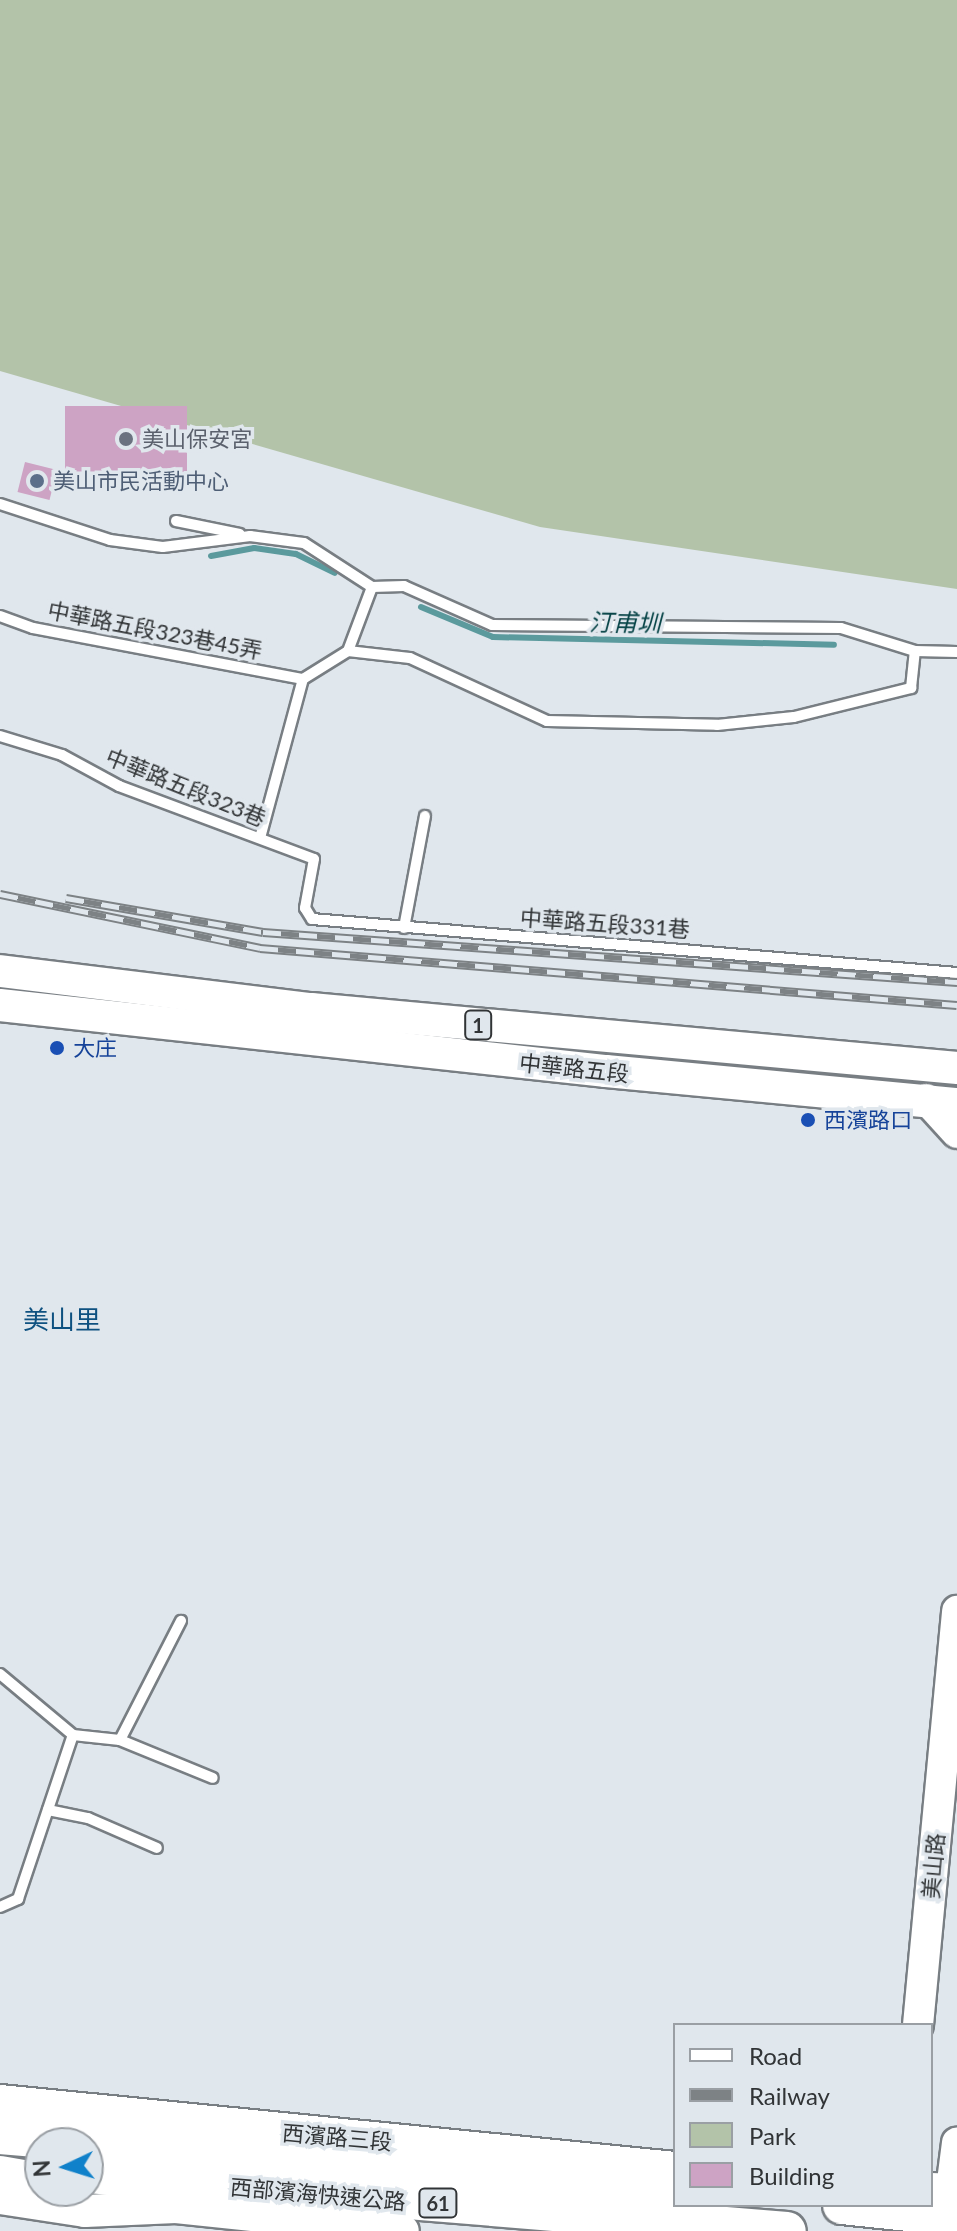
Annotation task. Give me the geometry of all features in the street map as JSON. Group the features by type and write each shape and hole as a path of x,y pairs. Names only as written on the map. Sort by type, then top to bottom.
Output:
{"highway":[{"path":"0,2116 177,2122"},
{"name":"西部濱海快速公路","path":"0,2135 673,2191"},
{"path":"0,2165 24,2167"},
{"path":"0,2175 24,2179"},
{"name":"西部濱海快速公路","path":"104,2175 787,2231"},
{"path":"104,2194 176,2207"},
{"path":"887,2207 932,2209"}],"main road":[{"name":"中華路五段","path":"0,971 311,1009 957,1068"},
{"name":"中華路五段","path":"0,1005 606,1071 941,1102"},
{"name":"西濱路三段","path":"0,2101 177,2122 673,2168"},
{"name":"61","path":"0,2198 85,2211 176,2207 403,2231"}],"street":[{"path":"941,1102 957,1133"},
{"name":"美山路","path":"918,2023 957,1611"},
{"path":"933,2206 957,2143"}],"lane":[{"path":"0,504 110,540 163,547 250,536"},
{"path":"176,521 304,543 372,587 404,586 492,625 841,628 915,651 957,652"},
{"path":"260,838 303,679 348,651 372,587"},
{"name":"中華路五段323巷45弄","path":"0,616 33,628 303,679"},
{"path":"348,651 410,658 547,721 717,725 794,717 911,688 915,651"},
{"name":"中華路五段323巷","path":"0,736 62,755 119,786 314,859"},
{"path":"404,928 425,816"},
{"name":"中華路五段331巷","path":"314,859 305,908 312,919 957,973"},
{"path":"120,1740 181,1621"},
{"path":"0,1674 73,1735 120,1740 213,1778"},
{"path":"0,1907 18,1899 73,1735"},
{"path":"48,1810 88,1818 157,1848"}],"green space":[{"path":"0,0 957,0 957,589 540,527 0,371"}],"building":[{"name":"美山保安宮","path":"65,406 187,406 187,472 65,472"},
{"name":"美山市民活動中心","path":"25,462 57,470 50,500 18,492"}],"waterway":[{"name":"汀甫圳","path":"211,556 254,548 296,554 335,573"},
{"name":"汀甫圳","path":"421,607 493,637 834,645"}],"railway":[{"path":"0,894 260,948 957,1005"},
{"path":"66,898 263,932 957,982"}],"place":[{"name":"美山保安宮","path":"126,439"},
{"name":"美山市民活動中心","path":"37,481"},
{"name":"大庄","path":"57,1048"},
{"name":"西濱路口","path":"808,1120"}],"district":[{"name":"美山里","path":"62,1320"}]}
